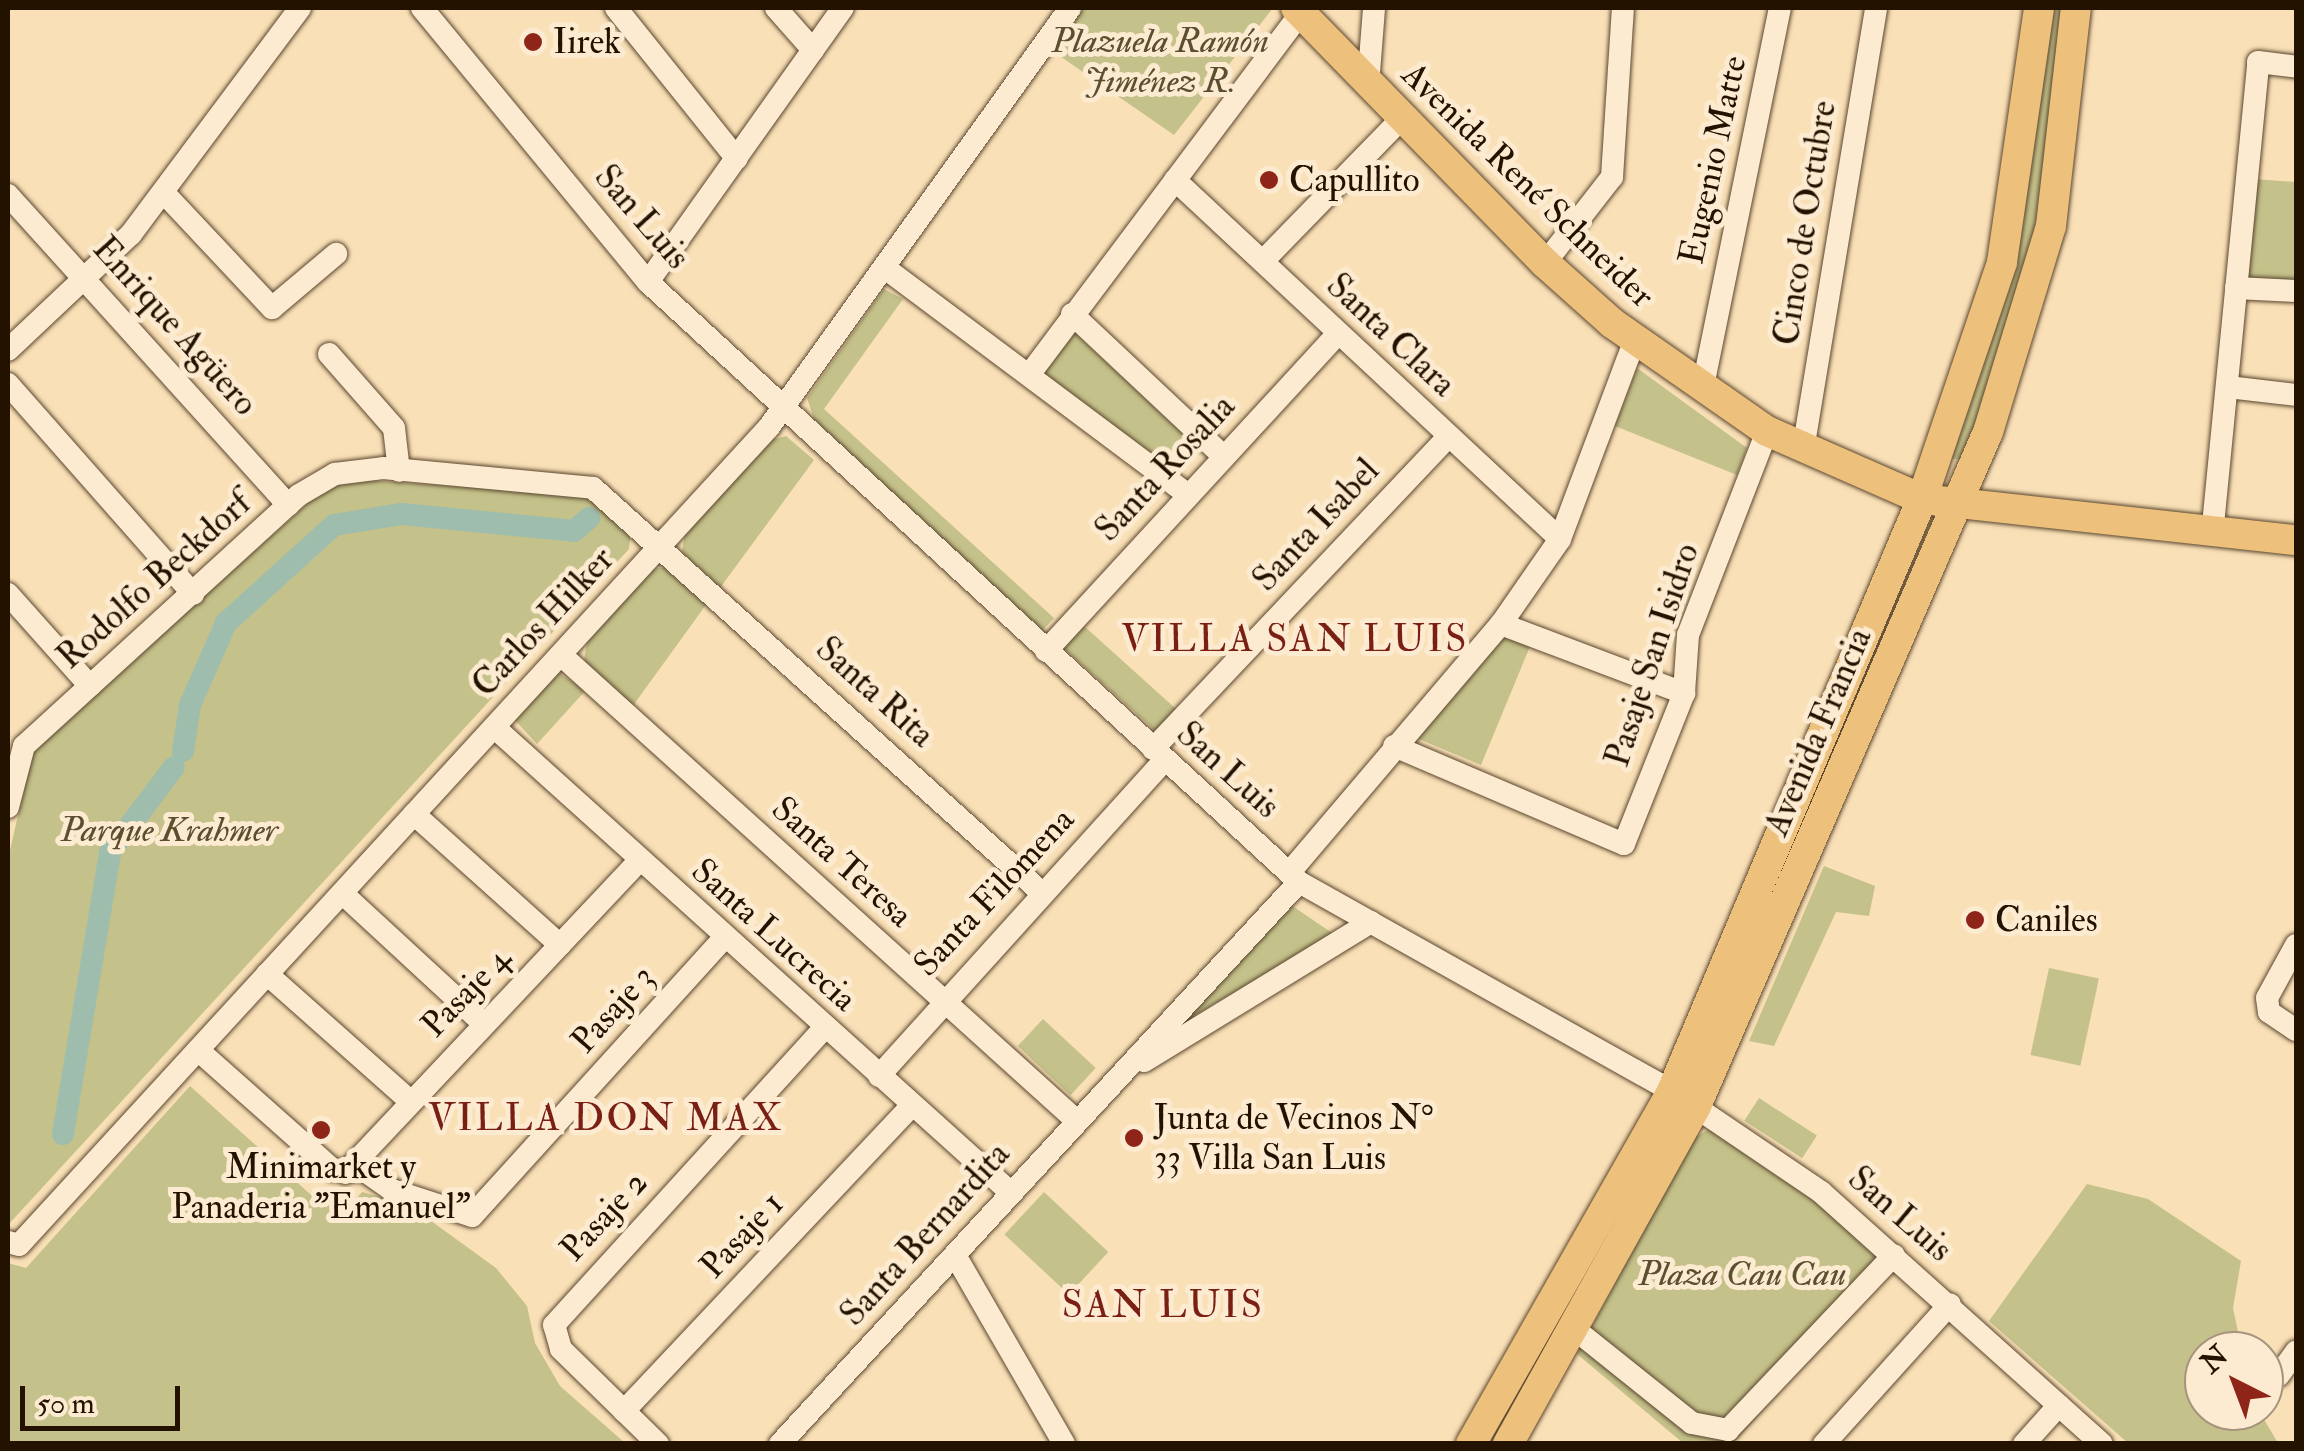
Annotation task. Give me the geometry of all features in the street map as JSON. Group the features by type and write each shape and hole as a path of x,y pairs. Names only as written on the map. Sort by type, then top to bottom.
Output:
{"main road":[{"name":"Avenida Francia","path":"1508,1444 1577,1331 1768,909 1835,747 2002,262 2039,8"},
{"name":"Avenida Francia","path":"1835,747 1957,505 2044,257 2076,8"},
{"name":"Avenida René Schneider","path":"1298,10 1400,119 1545,263 1635,339 1767,430 1803,450 1922,499 2213,525 2296,540"},
{"name":"Avenida Francia","path":"1471,1444 1684,1099"},
{"path":"1551,1314 1577,1331"}],"street":[{"path":"8,350 164,193 300,8"},
{"name":"San Luis","path":"422,8 648,282 782,411 1294,878 1684,1099 1894,1255 2102,1444"},
{"path":"616,8 736,159"},
{"path":"776,8 812,50"},
{"path":"648,282 843,8"},
{"name":"Carlos Hilker","path":"13,1243 198,1050 782,411 1070,8"},
{"path":"1368,85 1374,8"},
{"path":"1545,263 1612,177 1623,8"},
{"name":"Eugenio Matte","path":"1702,386 1780,8"},
{"name":"Cinco de Octubre","path":"1803,450 1876,8"},
{"path":"1028,374 1298,10"},
{"path":"2213,525 2258,62 2296,67"},
{"path":"1262,261 1400,119"},
{"name":"Santa Clara","path":"1175,180 1560,539"},
{"path":"164,193 272,308 336,254"},
{"name":"Enrique Agüero","path":"8,195 288,505"},
{"path":"885,268 1186,493"},
{"path":"2236,288 2296,290"},
{"path":"1072,314 1223,456"},
{"name":"Santa Rosalia","path":"1046,652 1186,493 1337,334"},
{"name":"Santa Bernardita","path":"780,1444 1123,1073 1294,878 1394,746 1501,624 1560,539 1635,339"},
{"path":"329,354 394,428 399,472"},
{"path":"8,384 193,594"},
{"path":"2228,387 2296,395"},
{"name":"Pasaje San Isidro","path":"1394,746 1624,844 1684,694 1688,635 1767,430"},
{"name":"Santa Isabel","path":"1159,754 1448,437"},
{"name":"Rodolfo Beckdorf","path":"8,807 24,746 288,505 335,474 399,472 593,488 661,545"},
{"name":"Santa Rita","path":"661,545 1041,892"},
{"path":"8,594 90,686"},
{"path":"1501,624 1684,694"},
{"name":"Santa Teresa","path":"560,654 1077,1121"},
{"name":"Santa Lucrecia","path":"494,727 910,1106 1010,1192"},
{"name":"Santa Filomena","path":"879,1076 941,999 1041,892 1159,754"},
{"path":"414,814 560,945"},
{"name":"Pasaje 4","path":"345,1173 640,860"},
{"path":"342,893 484,1024"},
{"name":"Santa Bernardita","path":"1123,1073 1371,922"},
{"name":"Pasaje 3","path":"345,1173 365,1171 392,1190 472,1216 725,937"},
{"path":"2296,946 2266,998 2269,1012 2296,1030"},
{"path":"267,974 410,1100"},
{"name":"Pasaje 2","path":"624,1411 554,1342 556,1320 825,1028"},
{"path":"198,1050 345,1173"},
{"name":"Pasaje 1","path":"624,1411 910,1106"},
{"path":"955,1254 1058,1442"},
{"path":"1577,1331 1692,1422 1728,1430 1894,1255"},
{"path":"1824,1444 1950,1304"},
{"path":"2024,1444 2059,1405"},
{"path":"624,1411 658,1444"},
{"path":"802,1421 815,1444"}],"green space":[{"name":"Plazuela Ramón Jiménez R.","path":"1083,8 1273,8 1174,135 1054,52"},
{"path":"2053,8 2065,8 2028,276 1963,459 1951,459 2016,269"},
{"path":"2253,179 2296,182 2296,282 2243,281"},
{"path":"884,289 903,299 824,409 1054,618 1042,631 815,422 807,398"},
{"path":"1075,333 1199,449 1176,473 1043,373"},
{"path":"1637,368 1747,448 1737,475 1615,426"},
{"path":"786,436 814,460 720,588 682,552 685,533 768,441"},
{"name":"Parque Krahmer","path":"336,478 583,495 631,530 629,549 8,1225 8,859 33,750"},
{"path":"669,567 708,602 632,707 584,661 587,641 652,569"},
{"path":"1084,626 1177,710 1157,732 1064,648"},
{"path":"1500,632 1531,644 1481,765 1414,737"},
{"path":"555,671 586,690 537,744 513,718"},
{"path":"1824,866 1875,886 1869,916 1836,912 1774,1046 1749,1041"},
{"path":"1291,905 1335,935 1186,1020"},
{"path":"2049,968 2099,979 2080,1066 2030,1055"},
{"path":"1043,1019 1096,1068 1070,1095 1018,1046"},
{"path":"190,1086 320,1203 352,1204 362,1192 409,1205 496,1268 527,1306 535,1343 560,1386 625,1443 8,1443 8,1263 26,1268"},
{"path":"1759,1098 1817,1136 1802,1158 1744,1121"},
{"name":"Plaza Cau Cau","path":"1709,1129 1813,1194 1893,1264 1734,1443 1683,1443 1577,1354 1693,1139"},
{"path":"2087,1184 2148,1199 2241,1261 2233,1308 2238,1331 2184,1331 2184,1431 2271,1431 2278,1443 2128,1443 1989,1321"},
{"path":"1044,1192 1108,1252 1069,1294 1004,1234"}],"waterway":[{"path":"183,751 190,705 226,623 334,525 402,514 574,531 589,518"},
{"path":"63,1134 110,852 174,767"}],"place":[{"name":"Iirek","path":"533,42"},
{"name":"Capullito","path":"1269,180"},
{"name":"Caniles","path":"1975,920"},
{"name":"Minimarket y Panaderia \"Emanuel\"","path":"321,1130"},
{"name":"Junta de Vecinos N° 33 Villa San Luis","path":"1134,1138"}],"district":[{"name":"VILLA SAN LUIS","path":"1295,640"},
{"name":"VILLA DON MAX","path":"606,1119"},
{"name":"SAN LUIS","path":"1163,1306"}]}
